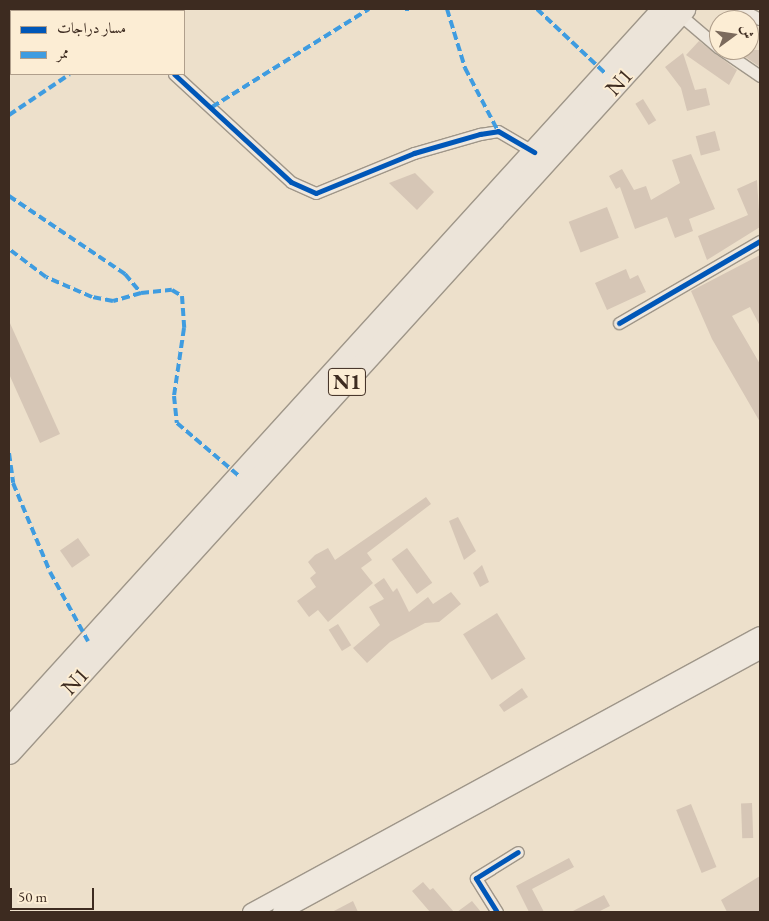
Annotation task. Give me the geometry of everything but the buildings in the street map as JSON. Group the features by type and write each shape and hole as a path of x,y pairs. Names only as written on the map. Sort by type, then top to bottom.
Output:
{"highway":[{"name":"N1","path":"9,728 534,152 675,10"},
{"name":"N1","path":"9,753 675,10"}],"main road":[{"path":"253,912 760,635"},
{"path":"282,912 760,651"}],"street":[{"path":"740,9 760,20"},
{"path":"675,10 709,39"},
{"path":"736,60 760,76"},
{"path":"175,75 291,182 316,193 414,153 480,134 498,131 534,152"},
{"path":"619,324 760,241"},
{"path":"497,912 476,878 518,852"}],"marked path":[{"path":"212,107 369,9"},
{"path":"447,9 465,68 498,131"},
{"path":"537,9 605,73"},
{"path":"9,115 69,75"},
{"path":"9,196 125,274 141,293 113,301 92,297 46,277 9,249"},
{"path":"141,293 172,290 182,296 184,328 174,396 177,423 239,476"},
{"path":"9,453 13,483 50,572 88,641"}],"cycle path":[{"path":"175,75 291,182 316,193 414,153 480,134 498,131 534,152"},
{"path":"619,323 760,241"},
{"path":"497,912 476,878 518,852"}]}
